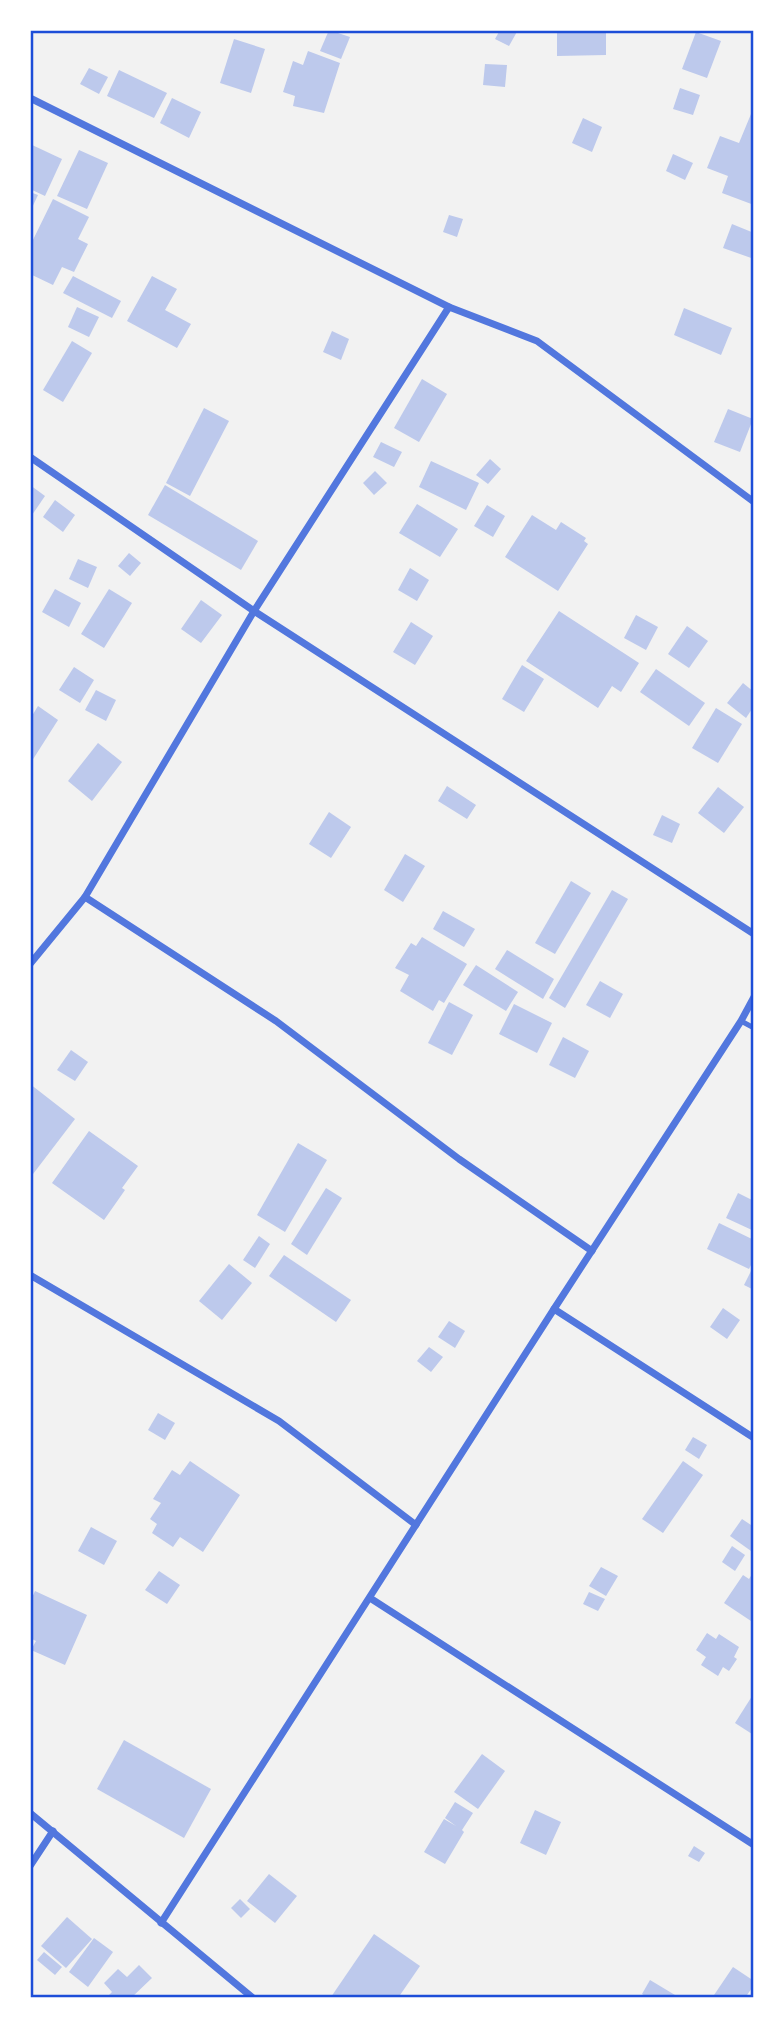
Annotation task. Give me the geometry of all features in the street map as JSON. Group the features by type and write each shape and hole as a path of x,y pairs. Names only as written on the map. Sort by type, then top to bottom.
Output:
{"street":[{"path":"30,98 449,307 537,341 754,502"},
{"path":"30,964 85,897 254,611 449,307"},
{"path":"30,457 254,611 754,934"},
{"path":"85,897 276,1021 459,1159 592,1251"},
{"path":"161,1923 754,997"},
{"path":"30,1275 279,1421 416,1525"},
{"path":"554,1310 754,1438"},
{"path":"370,1598 754,1845"},
{"path":"30,1813 253,1998"},
{"path":"30,1866 53,1831"}],"lane":[{"path":"741,1021 754,1028"}],"building":[{"path":"329,30 350,37 341,59 320,51"},
{"path":"500,30 518,30 509,46 495,39"},
{"path":"557,30 606,30 606,55 557,56"},
{"path":"696,32 721,41 707,78 682,69"},
{"path":"234,39 265,49 251,93 220,83"},
{"path":"308,51 340,63 324,113 293,106 295,96 283,92 293,61 303,65"},
{"path":"485,64 507,65 505,87 483,85"},
{"path":"89,68 108,77 99,94 80,84"},
{"path":"119,70 167,93 154,118 107,96"},
{"path":"680,88 700,95 693,115 673,109"},
{"path":"172,98 201,112 189,138 160,123"},
{"path":"751,114 754,115 754,205 722,193 728,176 707,168 720,136 739,143"},
{"path":"583,118 602,127 592,152 572,143"},
{"path":"30,144 62,159 45,196 30,189"},
{"path":"79,150 108,163 87,209 57,196"},
{"path":"673,154 693,163 685,180 666,171"},
{"path":"30,192 38,195 30,212"},
{"path":"53,199 89,217 78,239 88,244 74,272 62,267 53,285 30,274 30,246"},
{"path":"449,215 463,219 457,237 443,232"},
{"path":"732,224 754,233 754,259 723,248"},
{"path":"73,276 121,301 112,318 63,293"},
{"path":"152,276 177,289 165,310 191,324 177,348 127,321"},
{"path":"77,307 99,317 89,337 68,327"},
{"path":"684,308 732,328 721,355 674,335"},
{"path":"332,331 349,339 341,360 323,352"},
{"path":"72,341 92,353 63,402 43,390"},
{"path":"422,379 447,394 419,442 394,428"},
{"path":"204,408 229,421 190,496 166,483"},
{"path":"728,409 753,419 740,452 714,442"},
{"path":"381,442 402,452 394,467 373,457"},
{"path":"490,459 501,469 488,484 476,475"},
{"path":"431,461 479,483 466,510 419,487"},
{"path":"375,471 387,483 374,495 363,483"},
{"path":"30,485 45,496 30,518"},
{"path":"165,485 258,541 241,570 148,515"},
{"path":"55,500 75,515 63,532 43,517"},
{"path":"417,504 458,529 440,557 399,533"},
{"path":"487,505 505,516 493,537 474,526"},
{"path":"532,515 556,530 561,522 586,538 584,541 588,544 558,591 505,557"},
{"path":"129,553 141,563 130,576 118,566"},
{"path":"78,559 97,567 88,588 69,579"},
{"path":"410,568 429,580 417,601 398,590"},
{"path":"55,589 81,603 69,627 42,612"},
{"path":"109,589 132,603 104,648 81,634"},
{"path":"201,600 222,615 201,643 181,629"},
{"path":"559,611 639,663 621,692 612,686 598,708 526,661"},
{"path":"636,615 658,627 646,650 624,638"},
{"path":"411,622 433,636 415,665 393,652"},
{"path":"687,626 708,641 689,668 668,654"},
{"path":"522,665 544,679 524,712 502,699"},
{"path":"74,667 94,680 80,703 59,690"},
{"path":"656,669 705,703 689,726 640,692"},
{"path":"743,683 754,692 754,706 746,718 727,703"},
{"path":"96,690 116,700 106,721 85,710"},
{"path":"38,706 58,720 30,764 30,719"},
{"path":"716,708 742,724 718,763 692,748"},
{"path":"98,743 122,762 92,801 68,781"},
{"path":"447,786 476,805 467,819 438,801"},
{"path":"718,787 744,807 724,833 698,813"},
{"path":"329,812 351,827 331,858 309,844"},
{"path":"662,815 680,824 672,843 653,835"},
{"path":"405,854 425,866 403,902 384,890"},
{"path":"571,881 591,893 555,954 535,943"},
{"path":"612,890 628,899 565,1008 549,998"},
{"path":"443,911 475,929 464,947 433,929"},
{"path":"422,937 467,964 444,1003 439,1000 433,1011 400,991 409,975 395,968 411,943 416,946"},
{"path":"507,950 554,979 543,999 495,969"},
{"path":"476,965 518,992 506,1011 463,985"},
{"path":"600,981 623,994 610,1018 586,1005"},
{"path":"449,1002 473,1015 452,1055 428,1043"},
{"path":"514,1004 552,1023 537,1053 499,1034"},
{"path":"563,1037 589,1051 575,1078 549,1065"},
{"path":"71,1050 88,1062 75,1081 57,1070"},
{"path":"30,1084 75,1119 30,1178"},
{"path":"89,1131 138,1166 104,1220 52,1183"},
{"path":"298,1143 327,1160 285,1232 257,1215"},
{"path":"326,1188 342,1198 307,1255 291,1244"},
{"path":"738,1193 754,1201 754,1231 726,1218"},
{"path":"719,1223 754,1240 754,1259 749,1269 707,1249"},
{"path":"259,1236 270,1244 255,1268 243,1260"},
{"path":"284,1255 351,1300 336,1322 269,1276"},
{"path":"229,1264 252,1283 222,1320 199,1301"},
{"path":"751,1271 754,1273 754,1290 744,1285"},
{"path":"723,1308 740,1320 727,1339 710,1327"},
{"path":"449,1321 465,1331 455,1348 438,1337"},
{"path":"429,1347 443,1357 431,1372 417,1361"},
{"path":"158,1413 175,1423 165,1440 148,1430"},
{"path":"693,1437 707,1445 699,1459 685,1450"},
{"path":"190,1461 240,1495 203,1552 180,1537 173,1547 152,1533 157,1524 150,1519 161,1503 153,1499 172,1470 180,1475"},
{"path":"683,1461 703,1475 663,1533 642,1519"},
{"path":"742,1519 754,1527 754,1547 751,1551 730,1536"},
{"path":"91,1527 117,1541 104,1565 78,1551"},
{"path":"732,1546 745,1555 735,1571 722,1562"},
{"path":"601,1567 618,1576 606,1596 589,1586"},
{"path":"159,1571 180,1585 167,1604 145,1590"},
{"path":"754,1571 754,1623 724,1603 743,1575 749,1579"},
{"path":"35,1591 87,1615 65,1665 31,1650 36,1641 30,1638 30,1602"},
{"path":"589,1592 605,1599 598,1611 583,1604"},
{"path":"707,1633 716,1639 719,1634 739,1647 734,1657 737,1659 729,1671 723,1667 718,1676 701,1665 706,1657 696,1650"},
{"path":"754,1693 754,1730 752,1734 735,1723"},
{"path":"124,1740 211,1789 184,1838 97,1789"},
{"path":"482,1754 505,1771 478,1809 454,1792"},
{"path":"455,1802 473,1813 445,1864 424,1852 444,1819 456,1826 445,1818"},
{"path":"535,1810 561,1822 546,1855 520,1843"},
{"path":"694,1846 705,1853 699,1862 688,1856"},
{"path":"269,1874 297,1896 275,1923 247,1901"},
{"path":"240,1899 250,1909 241,1918 231,1908"},
{"path":"67,1917 92,1939 66,1968 41,1946"},
{"path":"374,1934 420,1966 398,1998 332,1998 331,1997"},
{"path":"94,1938 113,1952 88,1987 69,1972"},
{"path":"44,1952 62,1967 55,1975 37,1960"},
{"path":"139,1965 152,1978 131,1998 106,1998 112,1992 104,1983 118,1969 127,1977"},
{"path":"733,1967 754,1981 754,1985 745,1998 712,1998"},
{"path":"650,1980 680,1998 648,1998 642,1994"}]}
